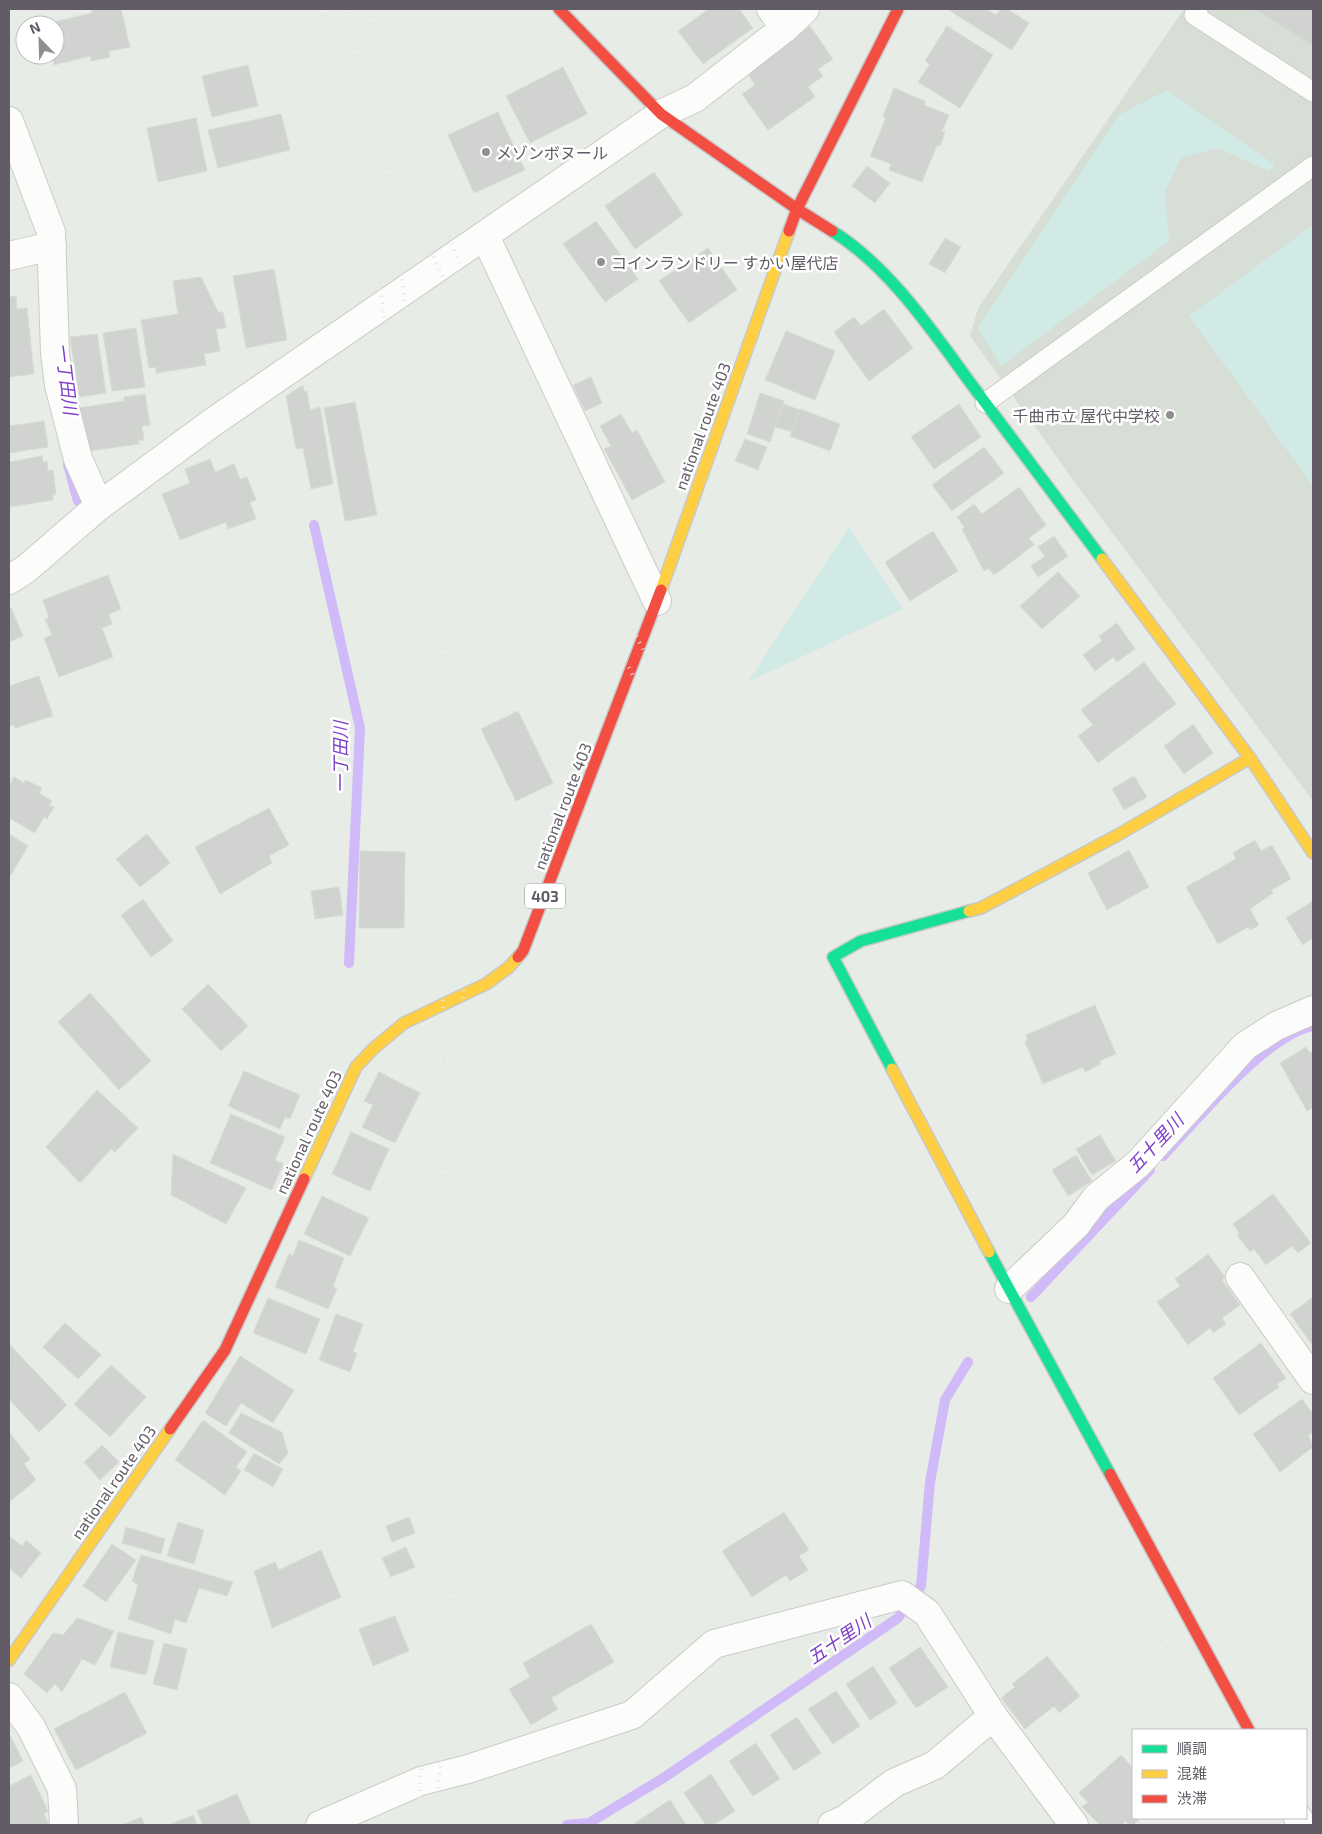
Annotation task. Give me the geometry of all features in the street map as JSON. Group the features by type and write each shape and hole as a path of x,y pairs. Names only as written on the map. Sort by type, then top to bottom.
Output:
{"main road":[{"path":"559,9 661,114 797,209 850,242 898,290 985,402 1250,758 1313,853"},
{"name":"national route 403","path":"9,1660 224,1350 356,1067 378,1042 402,1024 443,1003 475,990 508,969 523,951 657,602 797,209 898,9"},
{"path":"1248,1729 1009,1289 833,957 861,941 981,908 1116,836 1250,758"}],"street":[{"path":"9,580 26,568 99,506 213,422 383,303 485,236 661,114 695,98 778,18 805,9"},
{"path":"9,121 51,232 55,353 59,385 78,460 99,506"},
{"path":"485,236 657,602"},
{"path":"9,256 52,246"},
{"path":"1009,1289 1076,1225 1096,1198 1138,1164 1245,1046 1276,1026 1313,1010"},
{"path":"1240,1277 1313,1380"},
{"path":"320,1825 420,1780 477,1766 632,1715 714,1644 911,1601 927,1613 993,1716 1074,1825"},
{"path":"9,1697 30,1727 62,1789 64,1825"},
{"path":"832,1825 846,1819 894,1783 935,1765 993,1716"}],"lane":[{"path":"1198,9 1194,16 1313,92"},
{"path":"985,402 1313,166"}],"shaded area":[{"name":"千曲市立 屋代中学校","path":"1184,9 1313,9 1313,801 1084,495 970,336 978,308"},
{"path":"1167,90 1275,165 1268,171 1218,148 1181,158 1165,191 1169,241 1001,366 978,328 1119,115"},
{"path":"1313,225 1313,486 1189,316"},
{"path":"849,527 903,609 748,682"}],"building":[{"path":"91,9 121,9 130,47 109,51 110,57 91,61 90,56 65,62 65,19 92,13"},
{"path":"709,9 739,9 753,28 703,64 678,31"},
{"path":"947,9 986,9 996,15 1001,9 1007,9 1029,23 1012,50"},
{"path":"1255,9 1313,9 1313,46"},
{"path":"810,26 833,59 818,69 823,76 808,87 815,97 768,130 742,94 755,85 745,70"},
{"path":"947,26 993,55 960,108 918,82 930,64 925,61"},
{"path":"248,65 258,106 212,117 202,76"},
{"path":"563,67 587,114 530,143 506,96"},
{"path":"894,88 925,101 924,105 949,115 942,131 945,132 940,146 937,145 922,182 889,170 891,164 870,156 886,118 883,117"},
{"name":"メゾンボヌール","path":"498,112 525,170 474,193 448,135"},
{"path":"281,114 290,150 218,168 208,130"},
{"path":"196,118 207,171 158,182 147,128"},
{"path":"867,166 890,183 875,203 852,186"},
{"path":"654,172 683,215 635,249 605,206"},
{"name":"コインランドリー すかい屋代店","path":"596,221 638,279 605,302 563,244"},
{"path":"945,238 961,247 945,273 929,264"},
{"path":"708,248 737,290 689,323 659,281"},
{"path":"274,269 287,340 246,348 233,276"},
{"path":"201,277 218,312 223,312 226,328 216,329 220,351 204,354 206,365 156,373 156,367 149,368 141,320 178,314 173,281"},
{"path":"16,296 17,309 27,308 34,374 9,377 9,297"},
{"path":"884,309 913,348 869,381 834,332 854,317 861,326"},
{"path":"136,328 145,387 112,391 103,333"},
{"path":"786,331 835,351 815,400 765,380"},
{"path":"97,334 106,393 79,397 70,337"},
{"path":"591,377 602,403 585,411 573,385"},
{"path":"303,385 304,391 307,391 310,410 320,407 333,484 311,489 303,448 296,449 286,396"},
{"path":"760,393 784,401 770,442 747,434"},
{"path":"145,394 150,425 142,426 144,440 138,441 139,444 89,451 83,417 80,417 78,408 124,401 124,397"},
{"path":"355,402 377,515 345,521 324,408"},
{"path":"783,404 800,410 792,432 775,427"},
{"path":"959,404 981,437 934,469 911,437"},
{"path":"800,409 840,424 830,451 790,436"},
{"path":"621,414 632,433 637,430 665,482 632,500 604,449 611,446 600,426"},
{"path":"44,421 48,447 9,453 9,426"},
{"path":"745,439 767,447 758,470 735,461"},
{"path":"984,447 1004,473 952,511 932,485"},
{"path":"42,456 43,462 47,461 48,471 53,470 56,494 53,494 53,500 9,507 9,462"},
{"path":"210,459 215,472 234,464 240,479 247,477 256,500 250,502 256,519 228,529 226,522 180,540 162,494 190,483 185,469"},
{"path":"1019,487 1046,525 1029,538 1034,545 994,575 988,568 984,571 962,529 965,528 957,517 974,504 982,514"},
{"path":"933,531 958,571 910,601 885,562"},
{"path":"1054,536 1068,556 1038,577 1031,566 1045,556 1038,547"},
{"path":"1058,572 1080,596 1042,629 1020,606"},
{"path":"108,575 121,609 109,614 112,624 102,628 113,657 59,677 44,638 52,635 45,619 49,618 43,600"},
{"path":"9,608 11,608 23,636 9,642"},
{"path":"1117,623 1135,649 1117,662 1113,657 1095,671 1083,655 1102,641 1099,636"},
{"path":"1144,662 1176,704 1098,763 1078,736 1093,725 1081,710"},
{"path":"39,676 53,716 15,728 14,725 9,726 9,686"},
{"path":"518,711 553,783 516,801 481,729"},
{"path":"1193,724 1213,753 1184,774 1164,746"},
{"path":"1134,776 1147,797 1124,810 1112,789"},
{"path":"14,777 24,783 26,780 42,788 39,793 52,801 49,805 54,807 47,819 44,817 35,833 9,818 9,786"},
{"path":"269,808 289,845 269,856 272,863 220,894 195,847"},
{"path":"9,834 28,846 9,878"},
{"path":"147,834 170,863 140,887 116,859"},
{"path":"1255,840 1261,851 1272,845 1291,879 1271,890 1273,893 1250,909 1259,925 1250,930 1248,927 1218,944 1186,887 1236,859 1233,853"},
{"path":"1129,850 1149,887 1107,910 1088,873"},
{"path":"360,851 405,852 404,928 359,928"},
{"path":"339,887 343,915 315,919 311,891"},
{"path":"143,899 173,941 151,957 121,915"},
{"path":"1313,901 1313,938 1303,945 1286,918"},
{"path":"208,984 248,1026 221,1051 182,1009"},
{"path":"90,993 151,1061 119,1090 58,1022"},
{"path":"1095,1005 1116,1054 1099,1061 1101,1064 1085,1072 1083,1067 1043,1084 1025,1042 1028,1040 1026,1035"},
{"path":"1306,1047 1310,1053 1313,1051 1313,1107 1307,1111 1280,1063"},
{"path":"244,1071 300,1095 290,1119 285,1117 280,1129 228,1106"},
{"path":"379,1072 420,1093 395,1143 362,1127 373,1105 364,1101"},
{"path":"97,1090 138,1128 115,1152 111,1149 80,1183 46,1147"},
{"path":"231,1114 285,1137 275,1160 283,1164 272,1190 210,1163"},
{"path":"351,1132 389,1149 370,1191 332,1174"},
{"path":"1100,1135 1116,1161 1092,1175 1076,1149"},
{"path":"173,1154 246,1188 226,1224 171,1195"},
{"path":"1076,1155 1092,1181 1068,1196 1052,1170"},
{"path":"1273,1194 1311,1243 1298,1253 1292,1246 1266,1265 1254,1249 1250,1252 1237,1235 1240,1234 1233,1224"},
{"path":"322,1196 369,1218 350,1256 304,1234"},
{"path":"299,1240 344,1258 333,1286 337,1289 328,1309 275,1287 289,1254 293,1256"},
{"path":"1208,1254 1225,1277 1222,1280 1240,1305 1222,1318 1226,1324 1213,1333 1210,1328 1188,1345 1157,1302 1180,1286 1175,1279"},
{"path":"1313,1297 1313,1346 1290,1314"},
{"path":"268,1298 320,1319 306,1354 253,1333"},
{"path":"336,1314 363,1324 353,1352 357,1353 350,1372 319,1360"},
{"path":"65,1323 101,1355 78,1379 43,1347"},
{"path":"1261,1343 1286,1378 1277,1384 1279,1387 1239,1415 1213,1378"},
{"path":"10,1345 67,1405 39,1432 9,1399"},
{"path":"240,1356 294,1390 273,1423 241,1403 226,1426 205,1413"},
{"path":"111,1365 146,1397 110,1437 74,1404"},
{"path":"1302,1399 1313,1414 1313,1432 1308,1435 1313,1447 1280,1472 1253,1434"},
{"path":"241,1413 282,1432 288,1453 279,1464 229,1433"},
{"path":"203,1420 247,1452 236,1467 241,1471 225,1495 175,1460"},
{"path":"9,1432 30,1459 24,1464 36,1480 9,1502"},
{"path":"102,1445 119,1462 100,1480 84,1462"},
{"path":"254,1453 283,1469 273,1487 244,1470"},
{"path":"784,1512 809,1550 799,1556 808,1570 790,1581 786,1575 752,1597 722,1551"},
{"path":"409,1517 415,1533 392,1542 386,1526"},
{"path":"178,1522 204,1530 194,1564 167,1556"},
{"path":"126,1527 165,1539 161,1554 122,1543"},
{"path":"9,1536 22,1546 26,1540 41,1553 21,1578 9,1568"},
{"path":"112,1544 136,1560 106,1602 83,1586"},
{"path":"406,1547 415,1567 391,1577 382,1558"},
{"path":"321,1550 341,1597 272,1628 254,1571 275,1562 279,1570"},
{"path":"141,1555 233,1582 227,1596 199,1588 186,1623 175,1619 171,1634 128,1619 138,1585 132,1581"},
{"path":"395,1616 409,1651 373,1666 359,1629"},
{"path":"77,1618 114,1631 95,1665 82,1659 62,1692 55,1684 47,1693 24,1674 53,1633 63,1635"},
{"path":"591,1624 614,1662 551,1698 558,1709 531,1725 509,1689 530,1677 523,1663"},
{"path":"118,1632 154,1641 146,1675 110,1667"},
{"path":"164,1643 187,1649 177,1690 153,1684"},
{"path":"920,1647 948,1687 916,1708 889,1668"},
{"path":"1047,1656 1080,1696 1059,1713 1054,1706 1025,1729 1001,1698 1015,1687 1012,1684"},
{"path":"873,1666 897,1703 870,1720 846,1684"},
{"path":"836,1691 860,1726 833,1744 808,1709"},
{"path":"125,1692 147,1733 76,1770 54,1729"},
{"path":"797,1717 821,1753 794,1771 770,1735"},
{"path":"9,1733 23,1761 9,1768"},
{"path":"756,1743 780,1779 753,1796 729,1761"},
{"path":"1121,1755 1132,1767 1132,1819 1140,1819 1133,1825 1129,1825 1126,1821 1121,1825 1100,1825 1082,1807 1088,1802 1079,1793"},
{"path":"711,1774 735,1811 713,1825 706,1825 684,1793"},
{"path":"31,1775 48,1811 44,1814 49,1825 9,1825 9,1786"},
{"path":"237,1794 251,1825 203,1825 197,1811"},
{"path":"670,1800 686,1825 636,1825 635,1823"},
{"path":"193,1815 197,1825 169,1825"},
{"path":"141,1817 145,1825 122,1825"}],"waterway":[{"name":"一丁田川","path":"68,465 78,501"},
{"name":"一丁田川","path":"314,525 360,728 349,963"},
{"name":"五十里川","path":"1163,1156 1213,1101 1254,1061 1295,1032 1313,1026"},
{"name":"五十里川","path":"1031,1297 1150,1170"},
{"name":"五十里川","path":"567,1825 589,1823 665,1777 898,1618 921,1586 930,1482 945,1400 968,1362"}],"railway":[{"path":"318,9 547,500 676,764 962,1316 1191,1729"},
{"path":"341,9 693,756 980,1306 1133,1589 1213,1729"},
{"path":"370,9 378,81"},
{"path":"353,41 358,88"},
{"path":"380,98 386,148"},
{"path":"360,108 417,604 443,1003 447,1246 445,1446 417,1825"},
{"path":"389,168 440,600 463,995 469,1250 461,1449 446,1708 435,1825"},
{"path":"1242,1819 1245,1825"},
{"path":"1265,1819 1268,1825"}],"traffic: fast":[{"path":"832,231 853,245 872,262 909,301 1102,559"},
{"path":"892,1069 833,957 861,941 969,911"},
{"path":"989,1252 1110,1474"}],"traffic: slow":[{"path":"661,590 789,231"},
{"path":"1102,559 1250,758 1313,853"},
{"path":"969,911 981,908 1116,836 1250,758"},
{"path":"304,1179 356,1067 373,1049 404,1023 486,984 508,968 518,957"},
{"path":"892,1069 989,1252"},
{"path":"9,1660 170,1429"}],"traffic: jam":[{"path":"559,9 661,114 797,209 832,231"},
{"path":"789,231 797,209 898,9"},
{"path":"518,957 523,951 661,590"},
{"path":"170,1429 225,1350 304,1179"},
{"path":"1110,1474 1248,1729"}],"place":[{"name":"メゾンボヌール","path":"486,152"},
{"name":"コインランドリー すかい屋代店","path":"601,262"},
{"name":"千曲市立 屋代中学校","path":"1170,415"}]}
